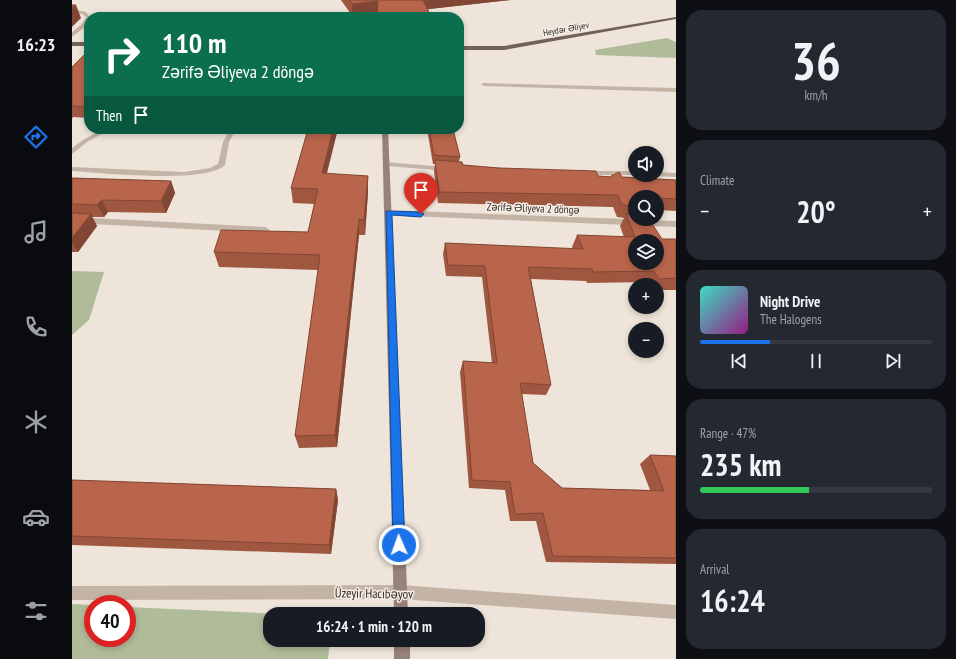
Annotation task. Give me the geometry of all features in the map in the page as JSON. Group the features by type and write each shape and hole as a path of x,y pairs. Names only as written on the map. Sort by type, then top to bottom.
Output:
{"main road":[{"name":"Heydər Əliyev","path":"464,48 504,48 675,19"},
{"path":"72,44 84,44"}],"street":[{"path":"72,10 84,13"},
{"path":"72,36 84,25"},
{"path":"484,84 676,90"},
{"path":"72,152 85,141 98,134"},
{"path":"72,169 184,174 212,170 221,166 226,142 230,134"},
{"path":"385,134 401,607"},
{"path":"387,164 457,170"},
{"path":"575,173 628,173"},
{"path":"664,174 676,175"},
{"name":"Zərifə Əliyeva 2 döngə","path":"389,213 676,224"},
{"path":"72,220 266,230"},
{"name":"Üzeyir Hacıbəyov","path":"72,593 400,592 676,612"},
{"path":"402,647 402,659"}],"green space":[{"path":"667,38 676,42 676,58 596,55 595,50"},
{"path":"72,271 104,272 89,320 72,335"},
{"path":"72,604 84,605 84,647 136,647 136,607 263,613 263,647 329,647 328,659 72,659"}],"building":[{"path":"350,0 423,0 429,12 377,12 378,1 352,4"},
{"path":"84,55 84,107 72,106 72,67"},
{"path":"307,134 332,134 322,173 368,176 364,220 359,219 335,435 295,436 320,255 214,252 221,230 308,232 318,189 291,188"},
{"path":"430,134 454,134 460,157 434,155"},
{"path":"435,160 462,162 463,165 499,168 596,171 598,176 611,177 619,172 622,177 628,177 628,182 664,182 664,179 676,180 676,199 664,198 664,190 628,190 628,205 622,205 618,195 439,192"},
{"path":"72,178 171,181 161,201 102,200 97,205 72,204"},
{"path":"72,213 91,214 72,238"},
{"path":"631,226 654,226 659,234 634,234"},
{"path":"577,235 628,237 628,270 664,270 664,239 676,239 676,278 658,278 654,271 593,272 592,269 528,267 551,385 520,383 533,463 562,488 664,491 650,455 676,456 676,558 553,556 543,513 515,514 510,482 472,480 463,361 497,363 485,266 448,265 445,243 583,249"},
{"path":"72,480 336,489 329,545 72,536"}],"route":[{"path":"399,545 389,213 421,214"}]}
